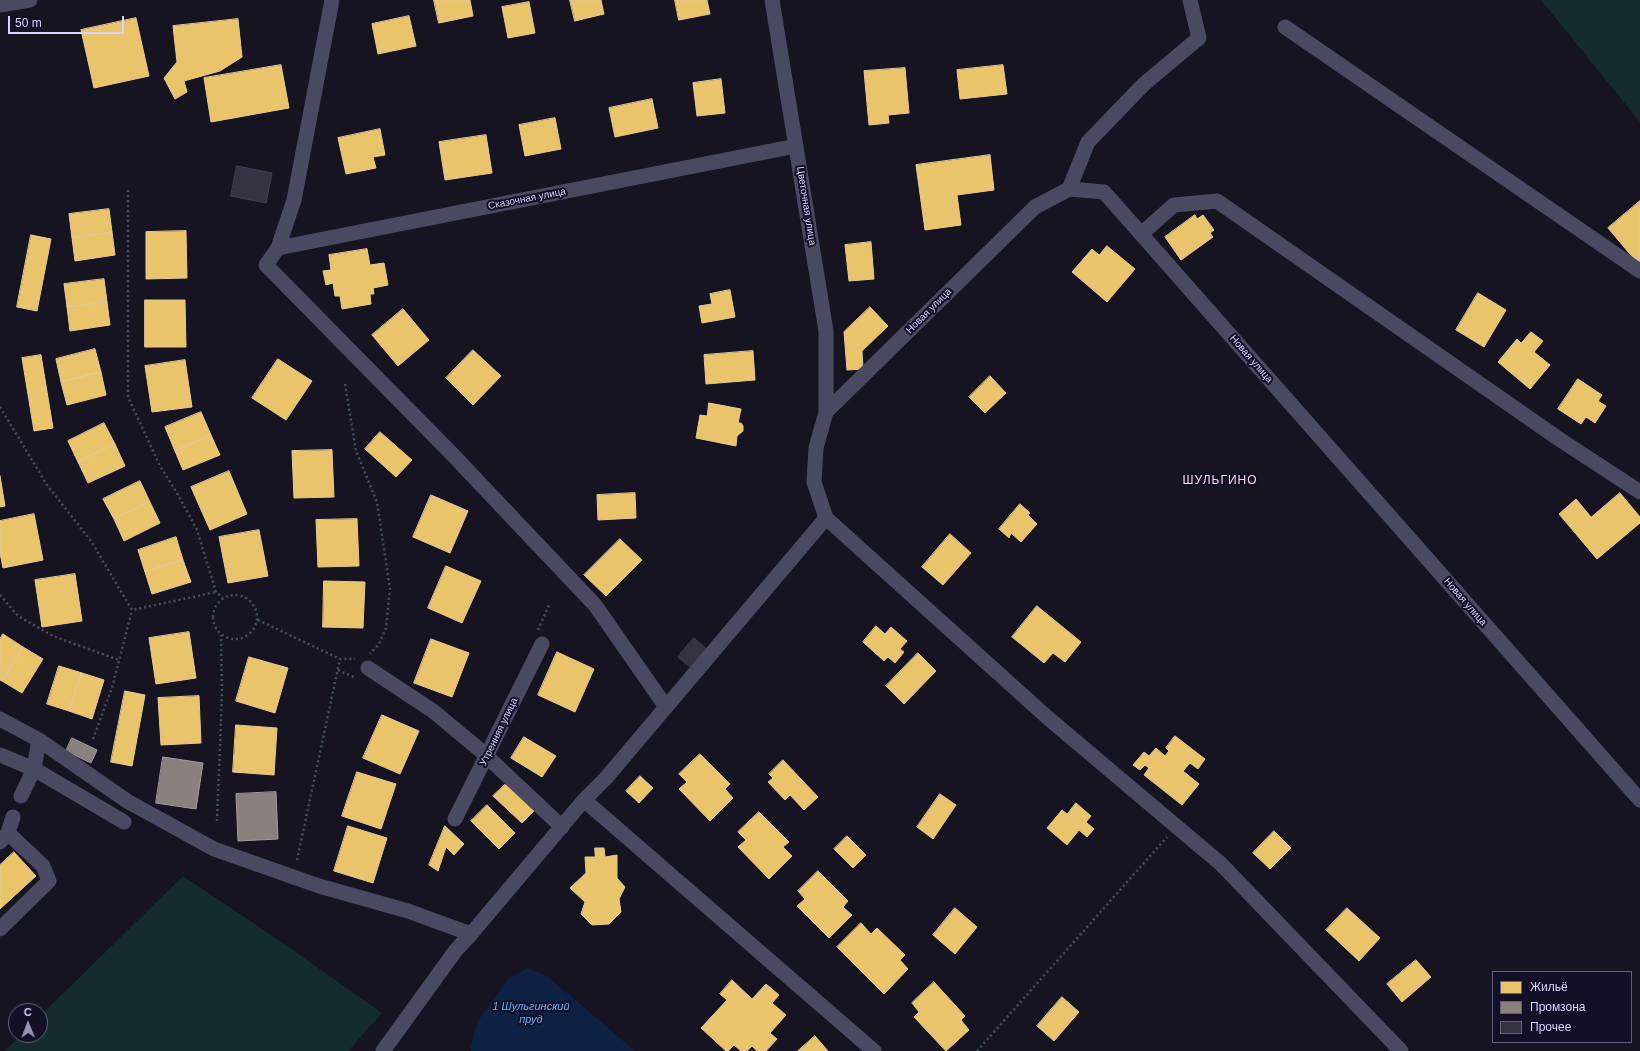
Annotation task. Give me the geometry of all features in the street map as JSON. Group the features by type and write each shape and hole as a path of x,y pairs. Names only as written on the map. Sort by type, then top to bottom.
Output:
{"street":[{"path":"0,5 30,0"},
{"path":"332,0 294,200 278,248 266,265 452,454 595,605 666,707"},
{"name":"Цветочная улица","path":"772,0 826,331 826,412"},
{"path":"1069,189 1088,142 1144,84 1200,38 1190,0"},
{"path":"1285,27 1640,271"},
{"name":"Сказочная улица","path":"278,248 796,146"},
{"name":"Новая улица","path":"826,412 1035,207 1069,189 1104,192 1640,800"},
{"path":"1141,234 1174,206 1217,201 1558,439 1640,492"},
{"path":"826,412 816,448 814,482 826,518 1048,718 1222,864 1401,1051"},
{"path":"383,1051 456,950 584,800 606,778 826,518"},
{"name":"Утренняя улица","path":"455,819 487,755 540,638"},
{"path":"366,667 433,711 487,755 562,827"},
{"path":"0,719 40,740 127,801 214,849 319,886 408,911 471,934"},
{"path":"22,796 34,769 40,740"},
{"path":"0,755 34,769 124,822"},
{"path":"584,800 874,1051"},
{"path":"0,929 50,881 42,866 4,837 13,817"}],"path":[{"path":"128,190 128,397 160,466 177,493 197,530 216,592 223,598"},
{"path":"345,384 356,451 377,502 390,589 386,628 379,644 368,656 366,667"},
{"path":"0,407 47,485 91,541 132,610 112,688 93,739"},
{"path":"132,610 216,592"},
{"path":"236,594 248,598 256,608 258,620 254,631 244,638 232,640 221,635 215,627 212,616 216,606 223,598 236,594"},
{"path":"0,595 18,616 53,636 119,660"},
{"path":"540,638 550,603"},
{"path":"258,620 340,659 354,660 366,667"},
{"path":"217,821 222,693 221,635"},
{"path":"297,860 340,659"},
{"path":"338,670 366,667"},
{"path":"977,1051 1177,827"}],"green space":[{"path":"1541,0 1640,0 1640,122"},
{"path":"183,876 267,932 382,1013 348,1051 5,1051 13,1043 48,1043 48,1008"}],"water":[{"name":"1 Шульгинский пруд","path":"527,968 547,976 635,1051 471,1051 470,1047 478,1021 508,979"}],"building: Жильё":[{"path":"434,0 470,0 473,16 439,23"},
{"path":"570,0 601,0 604,14 575,21"},
{"path":"675,0 707,0 710,14 679,20"},
{"path":"529,2 535,33 508,38 502,7"},
{"path":"409,16 416,46 378,54 372,24"},
{"path":"136,18 149,76 94,88 81,30"},
{"path":"238,19 242,57 220,71 184,81 187,92 175,99 164,78 177,62 173,26"},
{"path":"281,65 289,108 211,122 204,78"},
{"path":"1003,65 1007,94 960,99 957,70"},
{"path":"905,68 909,113 888,115 889,123 869,125 864,71"},
{"path":"721,79 725,113 697,116 693,83"},
{"path":"652,99 658,128 615,137 609,108"},
{"path":"555,118 561,149 525,156 519,125"},
{"path":"380,129 385,155 373,157 376,168 346,174 338,138"},
{"path":"486,135 492,173 445,180 439,142"},
{"path":"990,155 994,190 957,195 961,225 925,230 916,165"},
{"path":"1640,201 1640,266 1608,228"},
{"path":"109,209 112,232 72,238 69,214"},
{"path":"1195,215 1197,219 1203,215 1214,230 1210,233 1213,237 1181,260 1165,237"},
{"path":"186,231 187,278 146,279 146,232"},
{"path":"112,232 115,255 75,261 72,238"},
{"path":"31,235 51,239 37,311 17,307"},
{"path":"871,242 874,279 849,281 845,245"},
{"path":"1107,246 1135,269 1107,302 1072,272 1092,249 1099,255"},
{"path":"367,249 370,265 384,263 388,285 373,288 374,294 370,294 371,304 342,309 340,296 335,296 333,283 326,285 323,271 331,270 329,255"},
{"path":"104,279 107,302 67,307 64,284"},
{"path":"730,290 735,317 702,323 699,306 712,304 710,294"},
{"path":"1478,293 1506,310 1484,347 1456,330"},
{"path":"145,300 185,300 186,347 145,347"},
{"path":"107,302 110,325 70,331 67,307"},
{"path":"870,307 888,326 862,351 863,369 847,370 844,332"},
{"path":"403,309 429,340 398,366 372,335"},
{"path":"1531,332 1543,341 1534,352 1550,365 1530,389 1498,362 1517,339 1521,343"},
{"path":"95,349 101,372 61,382 56,359"},
{"path":"473,350 501,376 473,405 446,378"},
{"path":"753,351 755,380 706,384 704,355"},
{"path":"41,355 53,428 34,431 22,358"},
{"path":"278,359 312,381 286,420 252,398"},
{"path":"185,360 192,407 152,412 145,366"},
{"path":"101,372 106,395 67,405 61,382"},
{"path":"990,376 1006,393 985,413 969,397"},
{"path":"1578,379 1602,395 1598,401 1606,406 1595,423 1586,417 1581,424 1558,409"},
{"path":"709,403 741,409 738,423 741,423 743,426 743,431 737,436 736,446 696,438 700,415 707,416"},
{"path":"201,412 211,435 175,451 165,427"},
{"path":"104,423 115,444 78,462 68,441"},
{"path":"380,432 412,460 396,477 365,449"},
{"path":"211,435 220,455 183,470 175,451"},
{"path":"115,444 125,466 88,483 78,462"},
{"path":"332,450 334,497 294,498 292,451"},
{"path":"229,471 247,514 210,530 191,487"},
{"path":"0,476 5,506 0,507"},
{"path":"140,481 150,502 114,519 103,499"},
{"path":"635,493 636,518 598,520 597,495"},
{"path":"1620,493 1640,517 1640,523 1597,559 1559,514 1576,499 1591,517"},
{"path":"431,495 468,511 450,553 413,537"},
{"path":"150,502 160,523 124,541 114,519"},
{"path":"1020,504 1030,513 1028,515 1037,524 1021,542 1011,533 1009,538 999,529"},
{"path":"34,514 43,560 3,568 0,553 0,521"},
{"path":"357,519 359,566 318,567 316,520"},
{"path":"259,530 268,576 228,583 219,537"},
{"path":"950,534 971,553 943,585 922,567"},
{"path":"176,537 183,560 145,572 138,550"},
{"path":"620,539 642,560 606,596 584,575"},
{"path":"183,560 191,582 152,594 145,572"},
{"path":"446,566 481,581 462,623 428,608"},
{"path":"75,574 82,621 42,627 35,580"},
{"path":"324,581 365,582 363,628 323,627"},
{"path":"1037,606 1081,642 1065,662 1053,653 1044,663 1012,637"},
{"path":"876,626 885,634 891,627 907,641 900,649 904,652 895,663 888,657 884,661 863,642"},
{"path":"189,632 196,678 156,684 149,638"},
{"path":"3,634 23,647 2,681 0,680 0,639"},
{"path":"431,639 469,653 452,697 414,683"},
{"path":"23,647 43,659 22,693 2,681"},
{"path":"557,652 594,669 575,712 538,695"},
{"path":"918,653 936,671 904,704 886,686"},
{"path":"249,657 288,668 275,713 236,701"},
{"path":"59,666 82,673 69,711 47,704"},
{"path":"82,673 104,680 92,719 69,711"},
{"path":"125,691 145,695 132,766 111,762"},
{"path":"199,696 201,743 161,745 158,698"},
{"path":"382,715 419,731 400,774 363,758"},
{"path":"236,725 277,728 274,775 233,772"},
{"path":"1175,736 1205,759 1198,769 1190,763 1183,771 1199,784 1182,805 1144,775 1149,768 1145,765 1140,770 1133,765 1144,752 1149,756 1156,748 1165,756 1169,751 1166,748"},
{"path":"524,737 556,756 542,777 511,758"},
{"path":"700,754 730,784 725,789 733,798 710,821 679,789 687,782 679,774"},
{"path":"783,760 818,797 804,810 790,795 785,800 768,782 773,778 769,774"},
{"path":"357,772 396,784 381,829 342,816"},
{"path":"640,776 653,788 639,803 626,791"},
{"path":"509,781 537,808 522,823 493,796"},
{"path":"940,794 956,805 933,839 917,827"},
{"path":"1076,803 1091,816 1086,822 1094,829 1087,837 1079,830 1067,845 1047,828 1062,810 1067,814"},
{"path":"487,805 515,833 499,849 471,821"},
{"path":"759,812 789,842 783,847 792,856 769,879 738,847 746,840 738,832"},
{"path":"348,826 387,838 373,883 334,871"},
{"path":"445,826 464,844 454,855 446,847 438,871 429,865"},
{"path":"1274,831 1291,848 1270,869 1253,853"},
{"path":"847,836 866,855 853,868 834,849"},
{"path":"595,848 604,848 605,857 617,855 617,878 625,887 619,899 621,912 609,924 592,925 581,914 585,902 570,888 586,873 585,857 595,857"},
{"path":"14,852 36,876 0,909 0,865"},
{"path":"818,871 848,901 843,907 852,915 829,938 797,906 805,899 798,891"},
{"path":"955,908 977,927 955,954 933,935"},
{"path":"1347,908 1380,938 1359,961 1326,930"},
{"path":"861,923 871,934 877,928 905,955 900,960 908,969 884,994 837,947"},
{"path":"1416,960 1431,977 1402,1002 1387,984"},
{"path":"732,980 752,999 766,984 779,995 772,1003 786,1015 770,1033 777,1039 766,1051 757,1051 752,1046 747,1051 741,1051 734,1045 726,1051 701,1028 727,1000 720,994"},
{"path":"934,982 965,1016 961,1020 969,1030 946,1051 914,1017 919,1012 912,1003"},
{"path":"1062,997 1079,1012 1054,1041 1037,1026"},
{"path":"815,1036 828,1051 798,1051"}],"building: Промзона":[{"path":"72,738 97,750 91,763 66,751"},
{"path":"163,757 203,763 196,809 156,803"},
{"path":"276,792 278,839 238,841 236,794"}],"building: Прочее":[{"path":"237,166 272,173 266,203 231,196"},
{"path":"694,638 707,650 691,668 678,657"}],"district":[{"name":"ШУЛЬГИНО","path":"1220,481"}]}
